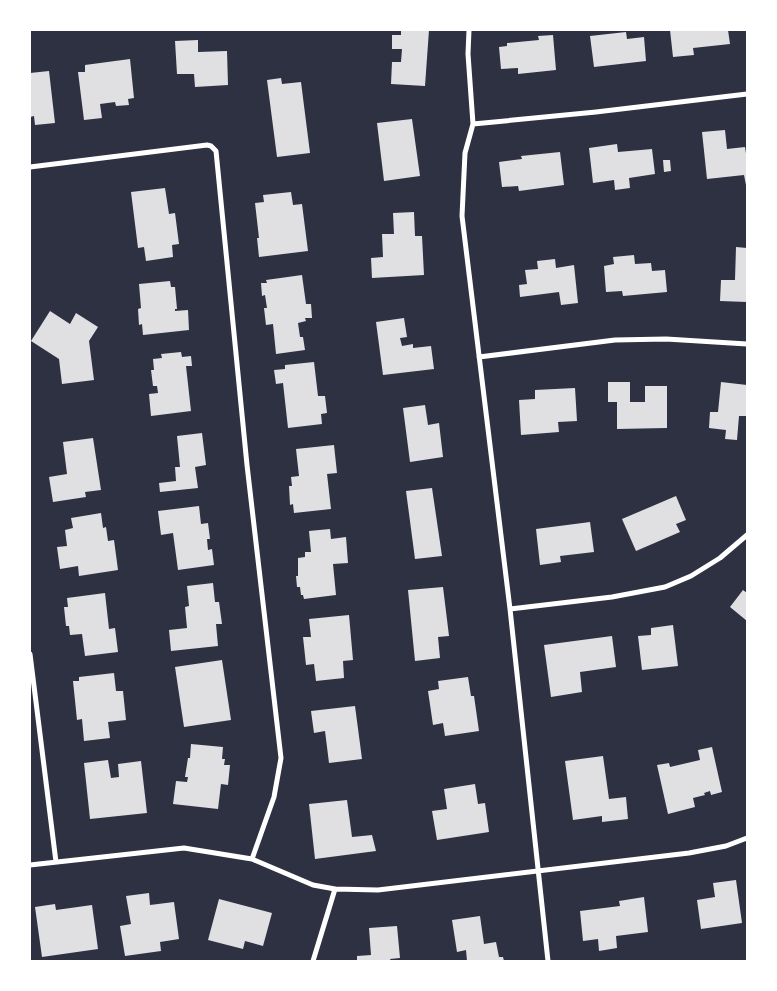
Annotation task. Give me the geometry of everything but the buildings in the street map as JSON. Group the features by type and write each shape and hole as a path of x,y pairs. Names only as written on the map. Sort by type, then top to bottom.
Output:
{"street":[{"path":"469,30 468,54 473,124 465,153 462,216 510,609 540,871 548,961"},
{"path":"473,124 747,94"},
{"path":"30,167 207,145 214,148 247,466 281,758 274,797 252,859"},
{"path":"479,356 615,340 666,339 747,344"},
{"path":"510,609 612,597 666,587 691,576 720,558 747,535"},
{"path":"30,654 56,862"},
{"path":"30,865 184,848 252,859 313,885 335,889 378,890 689,853 726,846 747,838"},
{"path":"314,961 335,889"}]}
